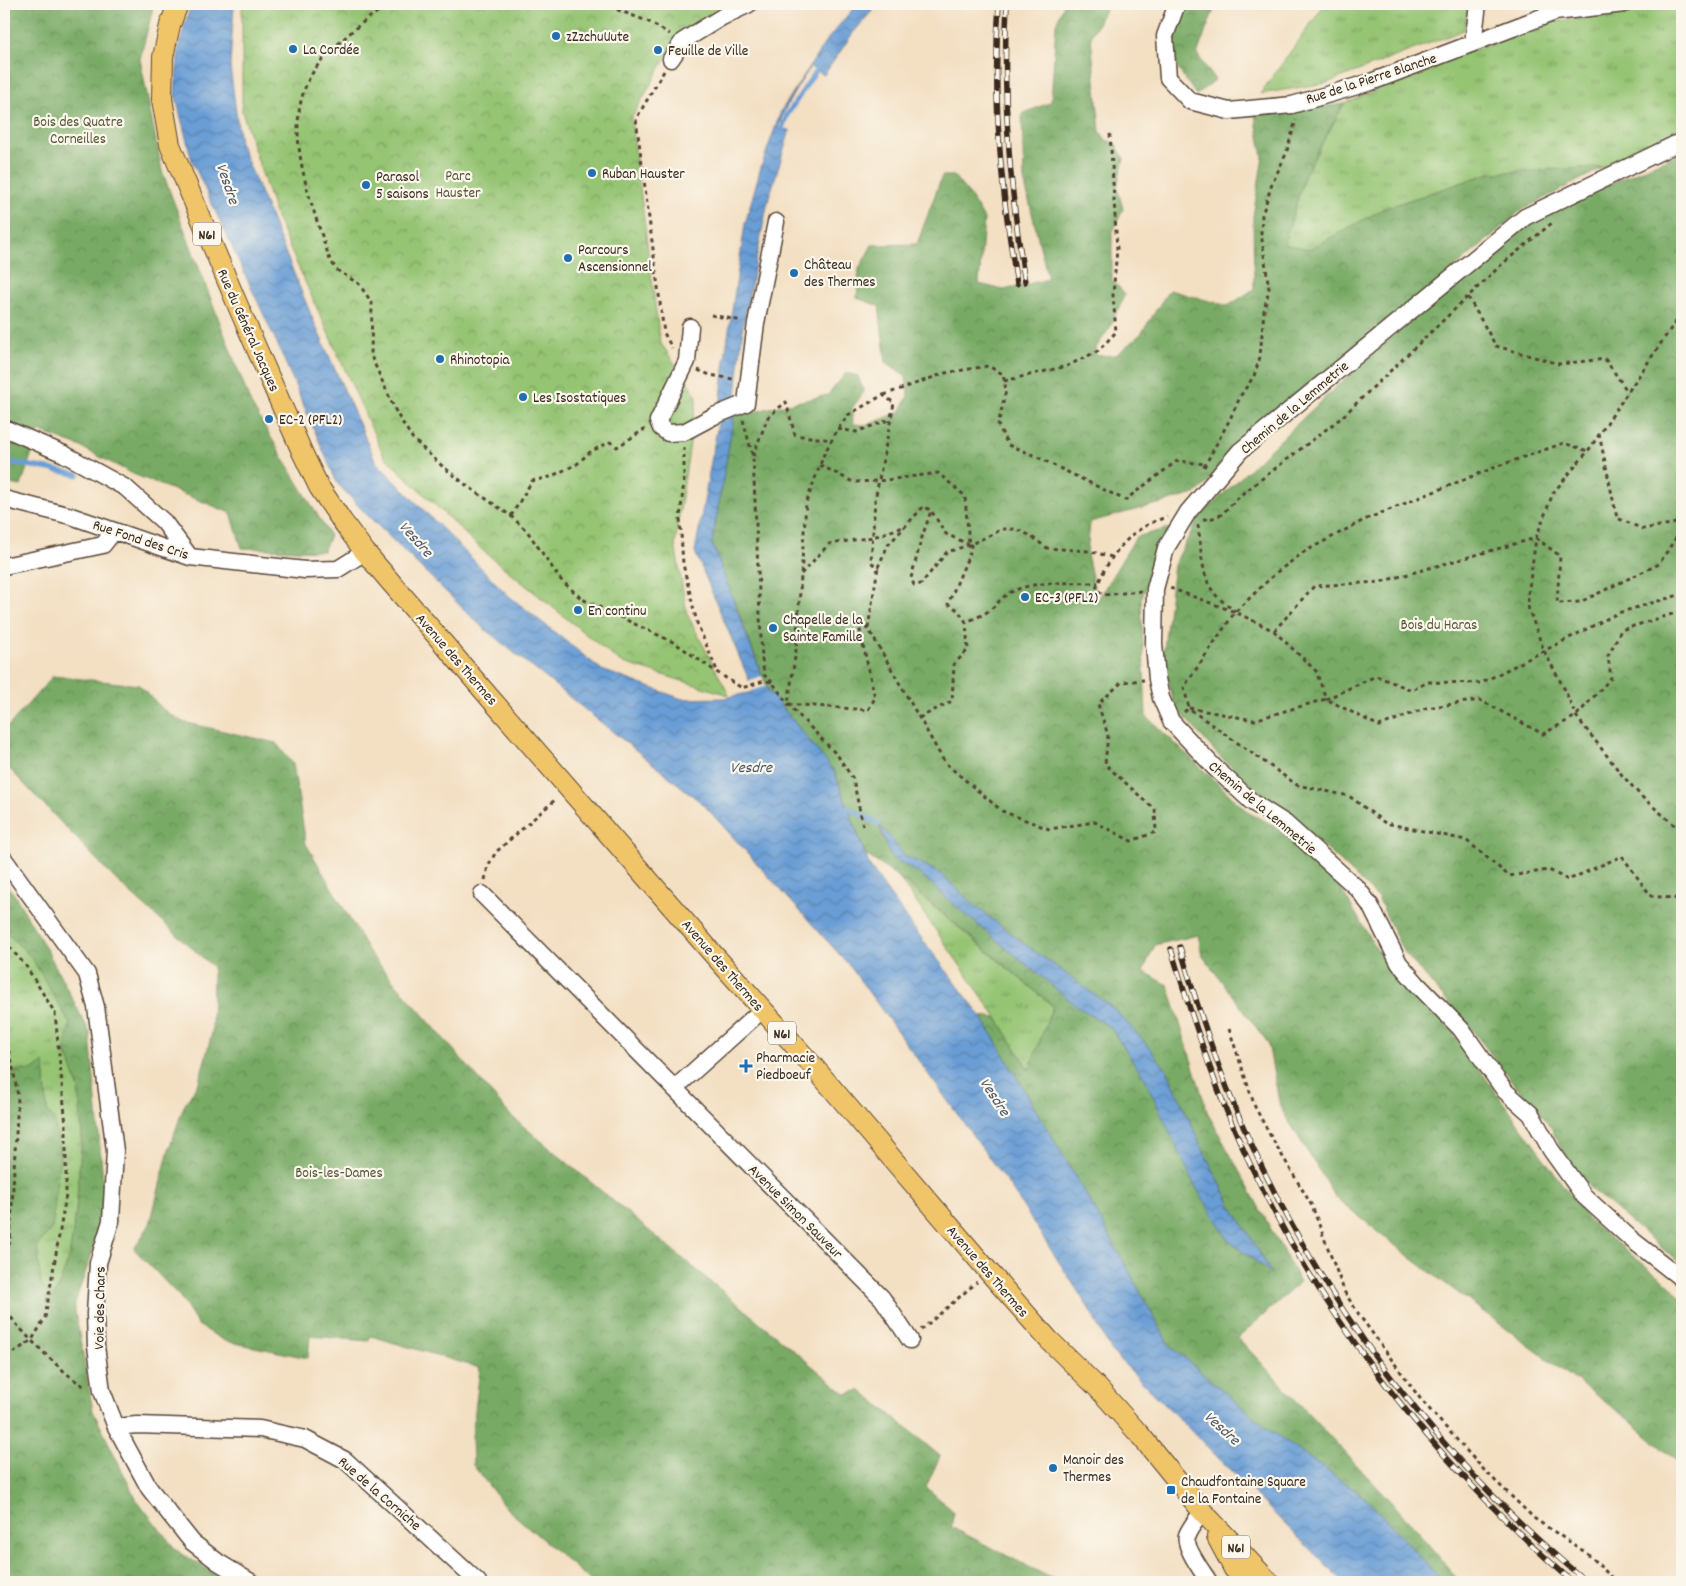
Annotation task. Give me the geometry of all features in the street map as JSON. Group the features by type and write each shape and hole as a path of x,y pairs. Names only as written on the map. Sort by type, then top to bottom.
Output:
{"main road":[{"name":"Rue du Général Jacques","path":"178,4 170,25 163,57 162,99 170,145 241,313 318,487 364,552"},
{"name":"Avenue des Thermes","path":"364,552 568,788 813,1066 989,1272 1049,1340 1097,1387 1202,1511 1269,1582"},
{"name":"Avenue des Thermes","path":"1202,1511 1234,1569 1247,1582"}],"street":[{"path":"671,59 683,41 722,17 749,4"},
{"name":"Rue de la Pierre Blanche","path":"1177,4 1165,36 1168,78 1190,101 1229,111 1302,102 1371,82 1555,12 1624,4"},
{"path":"1473,44 1478,4"},
{"name":"Chemin de la Lemmetrie","path":"1682,141 1525,217 1240,451 1166,548 1155,589 1154,644 1157,679 1161,698 1171,721 1220,773 1252,802 1285,823 1358,889 1370,905 1399,963 1461,1029 1505,1091 1531,1114 1551,1150 1584,1196 1631,1239 1682,1279"},
{"path":"690,326 687,361 658,421 661,428 668,433 684,432 714,416 741,405 776,222"},
{"path":"4,428 64,454 126,488 164,522 190,557"},
{"name":"Rue Fond des Cris","path":"4,499 71,516 190,557 306,570 338,569 364,552"},
{"path":"4,566 103,545 114,530"},
{"name":"Voie des Chars","path":"4,858 87,974 96,1007 115,1151 111,1221 98,1263 95,1314 96,1346 102,1391 116,1427 149,1488 192,1542 218,1562 251,1582"},
{"name":"Avenue Simon Sauveur","path":"482,894 882,1298 910,1340"},
{"path":"675,1088 762,1010"},
{"name":"Rue de la Corniche","path":"116,1427 138,1425 260,1429 305,1439 345,1460 478,1582"},
{"path":"1202,1511 1187,1534 1186,1540 1189,1550 1209,1582"}],"path":[{"path":"392,4 376,12 344,39 318,65 308,81 301,99 298,119 304,178 330,260 337,270 359,284 372,303 371,356 397,414 413,440 466,485 511,516 527,531 561,580 582,599 675,643 742,688 764,682 772,682"},
{"path":"602,4 647,21 683,41"},
{"path":"671,59 636,119 664,333 670,346 698,370 710,376 739,380"},
{"path":"1203,472 1205,464 1230,419 1241,394 1254,376 1260,358 1264,311 1269,289 1262,233 1262,215 1272,184 1286,154 1302,102"},
{"path":"1004,381 1067,366 1098,351 1116,332 1113,295 1117,249 1110,132"},
{"path":"1558,218 1500,265 1341,418 1242,494 1221,515 1210,519 1191,515 1165,517 1140,528 1112,557 1096,589 1104,595 1166,587 1235,612 1274,631 1316,671 1326,699 1379,726 1426,708 1480,700 1543,734 1576,716 1611,678 1608,656 1621,630 1682,611"},
{"path":"1468,296 1496,346 1559,364 1605,359 1628,392"},
{"path":"711,315 729,318"},
{"path":"1682,318 1678,318 1588,451 1553,493 1536,538 1528,595 1528,607 1544,651 1566,690 1576,716 1642,797 1678,828 1682,838"},
{"path":"788,704 796,650 806,503 820,465 838,429 848,415 883,395 946,373 988,366 1003,374 1006,390 998,425 1008,445 1033,455 1125,500 1177,461 1205,464"},
{"path":"878,567 872,562 875,500 894,403 883,395"},
{"path":"753,457 768,418 786,402 795,435 832,440"},
{"path":"741,405 753,457 764,675 772,682 788,704 838,756 853,779 863,826"},
{"path":"838,429 856,432 891,419"},
{"path":"511,516 532,481 550,477 577,464 590,452 610,442 617,446 658,421"},
{"path":"684,432 684,481 680,518 681,547 689,591 698,623 718,673"},
{"path":"1599,433 1617,518 1643,529 1682,522"},
{"path":"1588,451 1564,443 1468,477 1364,520 1304,552 1276,572 1235,612 1184,687 1189,708 1297,785 1349,796 1385,824 1466,840 1510,876 1549,870 1568,880 1622,856 1651,896 1682,899"},
{"path":"820,465 853,482 879,481 938,473 965,496 971,550 948,604 958,610 966,622 968,650 954,664 952,701 920,718"},
{"path":"969,545 946,534 932,511 924,506 888,545 878,567 868,628 945,763 1002,811 1049,829 1094,822 1131,841 1156,832 1155,810 1106,764 1108,735 1098,704 1122,682 1157,679"},
{"path":"932,511 922,537 912,578 914,585 921,584 947,552 969,545 1003,529 1016,529 1029,535 1047,548 1089,551 1112,557"},
{"path":"1191,515 1198,523 1202,563 1207,581 1212,591 1235,612"},
{"path":"801,574 829,544 873,537 904,527"},
{"path":"1536,538 1560,556 1557,603 1580,602 1659,564 1682,528"},
{"path":"1274,631 1314,586 1380,582 1536,538"},
{"path":"966,622 986,613 1001,598 1012,591 1053,583 1098,583"},
{"path":"1171,721 1189,708 1254,720 1326,699 1376,676 1412,690 1428,682 1481,683 1618,613 1682,594"},
{"path":"788,704 868,710 875,698 860,631 868,628"},
{"path":"482,894 488,866 496,852 568,788"},
{"path":"4,941 26,966 55,1013 66,1125 66,1195 45,1318 32,1340 4,1359"},
{"path":"1229,1029 1255,1107 1312,1206 1345,1293 1362,1319 1422,1401 1484,1470 1536,1519 1585,1552 1617,1582"},
{"path":"4,1036 12,1062 18,1096 10,1242 4,1255"},
{"path":"910,1340 989,1272"},
{"path":"4,1303 12,1318 32,1340 74,1380 83,1386 102,1391"}],"green space":[{"name":"Bois des Quatre Corneilles","path":"4,4 154,4 140,59 162,171 251,404 330,536 323,551 242,548 231,513 133,474 79,446 39,431 21,486 4,483"},
{"name":"Parc Hauster","path":"247,4 735,4 681,31 631,119 660,342 697,396 675,544 687,614 729,695 620,662 481,549 384,456 277,220 242,111 242,8"},
{"path":"1064,4 1108,4 1091,37 1100,131 1106,140 1115,143 1124,158 1117,187 1123,209 1112,234 1112,280 1125,294 1109,329 1095,349 1097,356 1116,355 1141,334 1169,290 1228,306 1254,289 1253,216 1263,157 1255,115 1344,104 1305,174 1284,244 1310,249 1383,209 1490,173 1604,167 1520,211 1195,494 1090,522 1087,554 1097,601 1136,537 1170,528 1141,599 1146,716 1249,813 1273,825 1332,873 1388,969 1451,1030 1589,1221 1671,1286 1682,1300 1682,1466 1628,1419 1411,1258 1336,1198 1280,1107 1268,1043 1202,955 1198,935 1155,945 1143,971 1168,985 1208,1114 1300,1282 1238,1338 1408,1520 1460,1582 1443,1582 1367,1499 1266,1427 1169,1345 1102,1222 981,1016 997,1018 1029,1070 1053,1006 907,883 866,855 834,771 768,690 712,543 734,416 828,395 846,373 858,376 864,392 852,408 853,424 867,425 900,412 908,396 906,377 886,363 879,306 857,298 859,269 872,245 917,244 942,176 954,176 971,197 984,219 979,284 1004,290 1048,279 1024,180 1022,114 1051,102 1056,24","holes":["879,826 905,856 941,874 974,905 1112,1007 1142,1039 1167,1070 1201,1146 1229,1201 1271,1273 1229,1241 1145,1079 1111,1028 1078,1007 965,914 921,875 891,857"]},
{"path":"1179,4 1216,4 1197,54 1215,80 1196,95 1177,67 1170,32"},
{"path":"1325,4 1469,4 1464,30 1327,83 1260,94"},
{"path":"1682,8 1682,128 1660,137 1604,167 1490,173 1383,209 1310,249 1284,245 1305,174 1344,104 1424,69 1542,24 1629,9"},
{"name":"Bois du Haras","path":"1682,152 1682,1265 1590,1188 1560,1147 1551,1127 1472,1030 1403,951 1378,898 1340,861 1218,755 1174,705 1163,656 1174,565 1199,517 1354,370 1528,220"},
{"name":"Bois-les-Dames","path":"53,676 139,685 164,710 183,722 276,743 293,764 306,844 371,955 511,1116 846,1394 861,1390 940,1456 926,1487 954,1512 951,1527 1062,1582 592,1582 506,1508 473,1465 472,1437 480,1368 371,1336 368,1341 310,1336 308,1358 225,1341 198,1325 180,1297 134,1249 150,1224 169,1149 184,1106 199,1082 212,1033 213,967 117,881 4,763 4,731"},
{"path":"899,878 1053,1006 1029,1070 997,1018"},
{"path":"4,882 14,894 48,952 90,1033 106,1214 74,1305 93,1411 136,1499 176,1550 227,1582 4,1582 4,1072 34,1070 44,1062 47,1110 55,1123 60,1154 52,1228 37,1246 41,1285 54,1298 69,1259 76,1211 82,1137 79,1090 65,1048 70,1024 32,958 4,930"},
{"path":"4,930 32,958 70,1024 65,1048 79,1090 82,1137 76,1211 69,1259 54,1298 41,1285 37,1246 52,1228 60,1154 55,1123 47,1110 44,1063 34,1070 4,1072"}],"water":[{"name":"Vesdre","path":"191,4 236,4 234,6 230,66 240,143 314,322 376,462 509,596 602,670 682,699 725,698 752,692 749,680 695,552 719,417 726,350 745,224 760,170 781,111 826,41 857,4 878,4 853,33 824,75 810,67 796,89 778,129 790,130 768,201 743,325 734,416 712,543 768,690 834,771 870,867 981,1016 1102,1222 1169,1345 1266,1427 1367,1499 1443,1582 1343,1582 1112,1352 1088,1307 1011,1188 849,965 703,804 482,627 364,512 337,483 276,341 192,161 175,94 179,45"},
{"path":"879,824 905,856 941,874 974,905 1019,940 1112,1007 1142,1039 1167,1070 1201,1146 1229,1201 1272,1274 1229,1241 1194,1184 1145,1079 1111,1028 1078,1007 965,914 921,875 891,857"}],"pier":[{"path":"762,676 766,686 751,691 748,681"}],"waterway":[{"path":"780,134 787,115 819,66"},
{"path":"4,461 78,475"},
{"path":"841,805 879,824"}],"railway":[{"path":"999,4 997,39 999,144 1006,215 1017,284"},
{"path":"1007,4 1008,144 1025,282"},
{"path":"1180,947 1220,1070 1236,1110 1267,1178 1302,1243 1341,1306 1383,1367 1429,1425 1478,1480 1531,1533 1587,1582"},
{"path":"1171,949 1190,1011 1227,1112 1258,1179 1292,1244 1331,1307 1373,1367 1418,1425 1467,1480 1518,1532 1573,1582"}],"place":[{"name":"zZzchuUute","path":"556,36"},
{"name":"La Cordée","path":"293,49"},
{"name":"Feuille de Ville","path":"658,50"},
{"name":"Ruban Hauster","path":"592,173"},
{"name":"Parasol 5 saisons","path":"366,185"},
{"name":"Parcours Ascensionnel","path":"568,258"},
{"name":"Château des Thermes","path":"794,273"},
{"name":"Rhinotopia","path":"440,359"},
{"name":"Les Isostatiques","path":"523,397"},
{"name":"EC-2 (PFL2)","path":"269,419"},
{"name":"EC-3 (PFL2)","path":"1025,597"},
{"name":"En continu","path":"578,610"},
{"name":"Chapelle de la Sainte Famille","path":"773,628"},
{"name":"Pharmacie Piedboeuf","path":"746,1066"},
{"name":"Manoir des Thermes","path":"1053,1468"},
{"name":"Chaudfontaine Square de la Fontaine","path":"1171,1490"}]}
